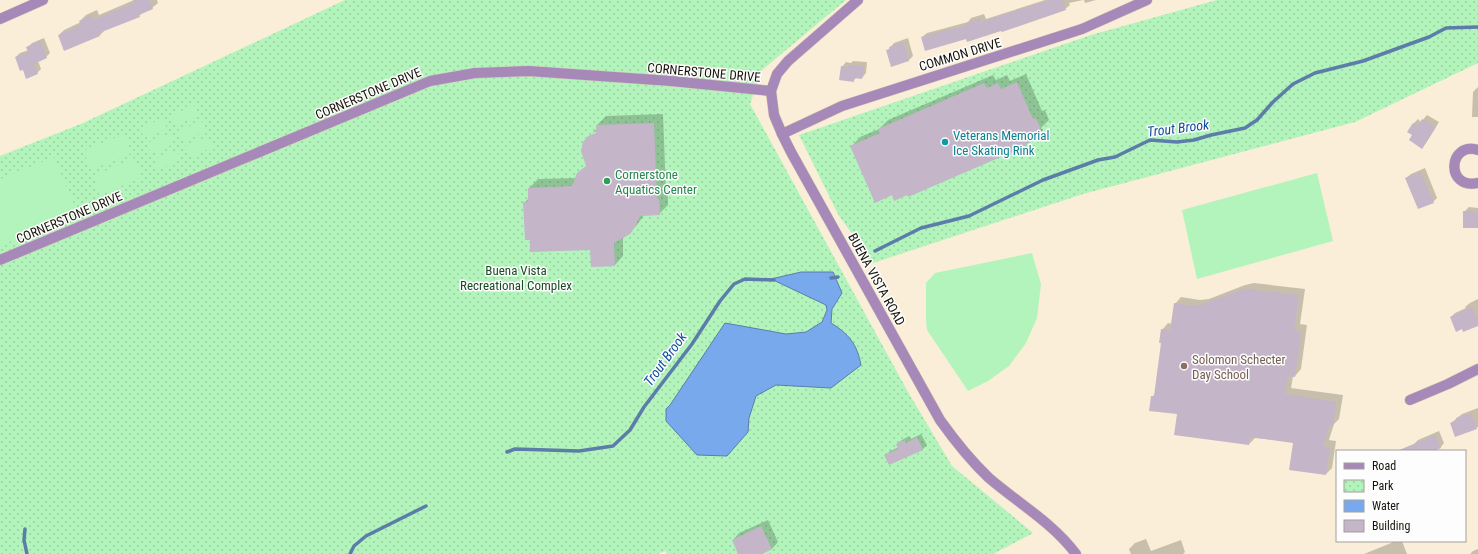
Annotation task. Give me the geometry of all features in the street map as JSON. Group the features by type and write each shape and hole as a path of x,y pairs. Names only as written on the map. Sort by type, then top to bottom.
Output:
{"street":[{"path":"0,19 43,0"},
{"name":"BUENA VISTA ROAD","path":"858,0 788,61 777,74 771,91 774,115 782,134 940,420 956,444 976,466 1063,538 1076,554"},
{"name":"COMMON DRIVE","path":"782,134 842,106 1082,29 1132,5 1146,0"},
{"name":"CORNERSTONE DRIVE","path":"0,260 430,81 475,73 529,71 671,81 771,91"},
{"path":"1478,150 1473,148 1462,151 1457,155 1454,166 1455,172 1462,181 1467,184 1478,183"},
{"path":"1410,400 1448,384 1478,369"}],"green space":[{"name":"Buena Vista Recreational Complex","path":"345,0 846,0 762,70 750,104 908,392 952,466 1033,533 993,554 667,554 665,551 658,554 0,554 0,156 83,123"},
{"path":"1217,0 1478,0 1478,63 1355,122 1083,194 870,264 859,243 839,216 799,135 1091,35"},
{"path":"194,105 199,116 176,125 172,115"},
{"path":"163,118 167,129 144,138 140,128"},
{"path":"202,121 206,131 183,141 178,131"},
{"path":"124,134 132,153 91,170 83,151"},
{"path":"170,134 174,144 151,154 147,143"},
{"path":"208,137 213,147 190,157 185,146"},
{"path":"177,150 181,160 158,170 154,159"},
{"path":"54,157 78,213 0,246 0,179"},
{"path":"134,158 142,177 101,195 93,176"},
{"path":"1317,173 1333,241 1197,279 1182,210"},
{"path":"1032,253 1041,284 1037,318 1026,343 1009,366 988,381 968,391 927,330 926,283 935,273"}],"water":[{"path":"801,272 833,272 842,293 832,309 831,323 843,331 851,340 857,351 861,365 831,388 776,385 756,396 749,418 748,432 727,456 697,455 666,421 666,409 725,323 786,334 806,332 822,322 827,310 826,305 771,279"}],"building":[{"path":"133,0 149,0 153,9 139,15 140,17 99,33 100,36 64,51 58,35 81,25 79,21 91,15 93,20 135,3"},
{"path":"1050,0 1062,0 1066,10 1002,32 1001,31 967,42 966,39 925,51 921,37 967,25 966,23 980,18 981,22"},
{"path":"40,41 47,58 34,64 38,74 26,79 23,70 20,71 15,57 28,52 26,47"},
{"path":"903,42 909,61 891,67 886,50 890,49 889,47"},
{"path":"848,65 864,66 862,79 854,78 854,82 839,80 841,66 848,67"},
{"name":"Veterans Memorial Ice Skating Rink","path":"1017,82 1033,119 1036,118 1041,130 1032,134 1034,140 1026,144 1026,146 908,197 907,195 894,201 892,195 875,203 850,146 880,133 878,129 984,83 987,88 998,83 1001,89"},
{"path":"1422,119 1436,127 1422,149 1409,140 1412,135 1407,132 1413,123 1418,126"},
{"path":"654,123 657,199 659,199 660,215 640,216 630,234 614,243 615,266 591,267 590,250 530,252 530,240 525,240 523,202 528,202 528,188 572,186 577,173 586,166 581,151 583,142 588,136 596,133 596,125"},
{"path":"1420,172 1434,203 1418,209 1405,178"},
{"path":"1463,211 1478,212 1478,228 1463,228"},
{"path":"1247,289 1299,295 1294,330 1301,332 1295,377 1288,376 1285,394 1336,402 1333,426 1330,425 1323,446 1330,447 1326,475 1289,470 1293,443 1250,437 1249,445 1174,435 1177,414 1149,411 1151,396 1154,396 1161,343 1159,343 1161,329 1170,331 1174,303 1193,306 1201,305"},
{"path":"1472,307 1478,320 1478,326 1463,332 1462,329 1456,332 1450,317"},
{"path":"1471,413 1477,429 1455,437 1450,423 1457,420 1456,418"},
{"path":"1435,435 1441,448 1436,450 1399,450"},
{"path":"917,437 923,450 889,465 884,455 898,449 896,444 905,440 906,443"},
{"path":"761,526 772,549 762,554 738,554 732,540"}],"waterway":[{"name":"Trout Brook","path":"875,251 921,228 969,216 1043,180 1098,160 1115,157 1150,140 1177,142 1194,140 1245,128 1257,120 1273,102 1293,84 1315,73 1363,61 1429,37 1446,28 1478,27"},
{"name":"Trout Brook","path":"831,278 838,277"},
{"name":"Trout Brook","path":"507,452 515,449 579,451 613,446 630,430 644,407 692,344 720,301 734,284 745,279 774,280"},
{"name":"Trout Brook","path":"350,554 354,546 366,536 426,506"},
{"path":"25,529 24,540 27,554"}],"place":[{"name":"Veterans Memorial Ice Skating Rink","path":"945,142"},
{"name":"Cornerstone Aquatics Center","path":"607,181"},
{"name":"Solomon Schecter Day School","path":"1184,366"}]}
